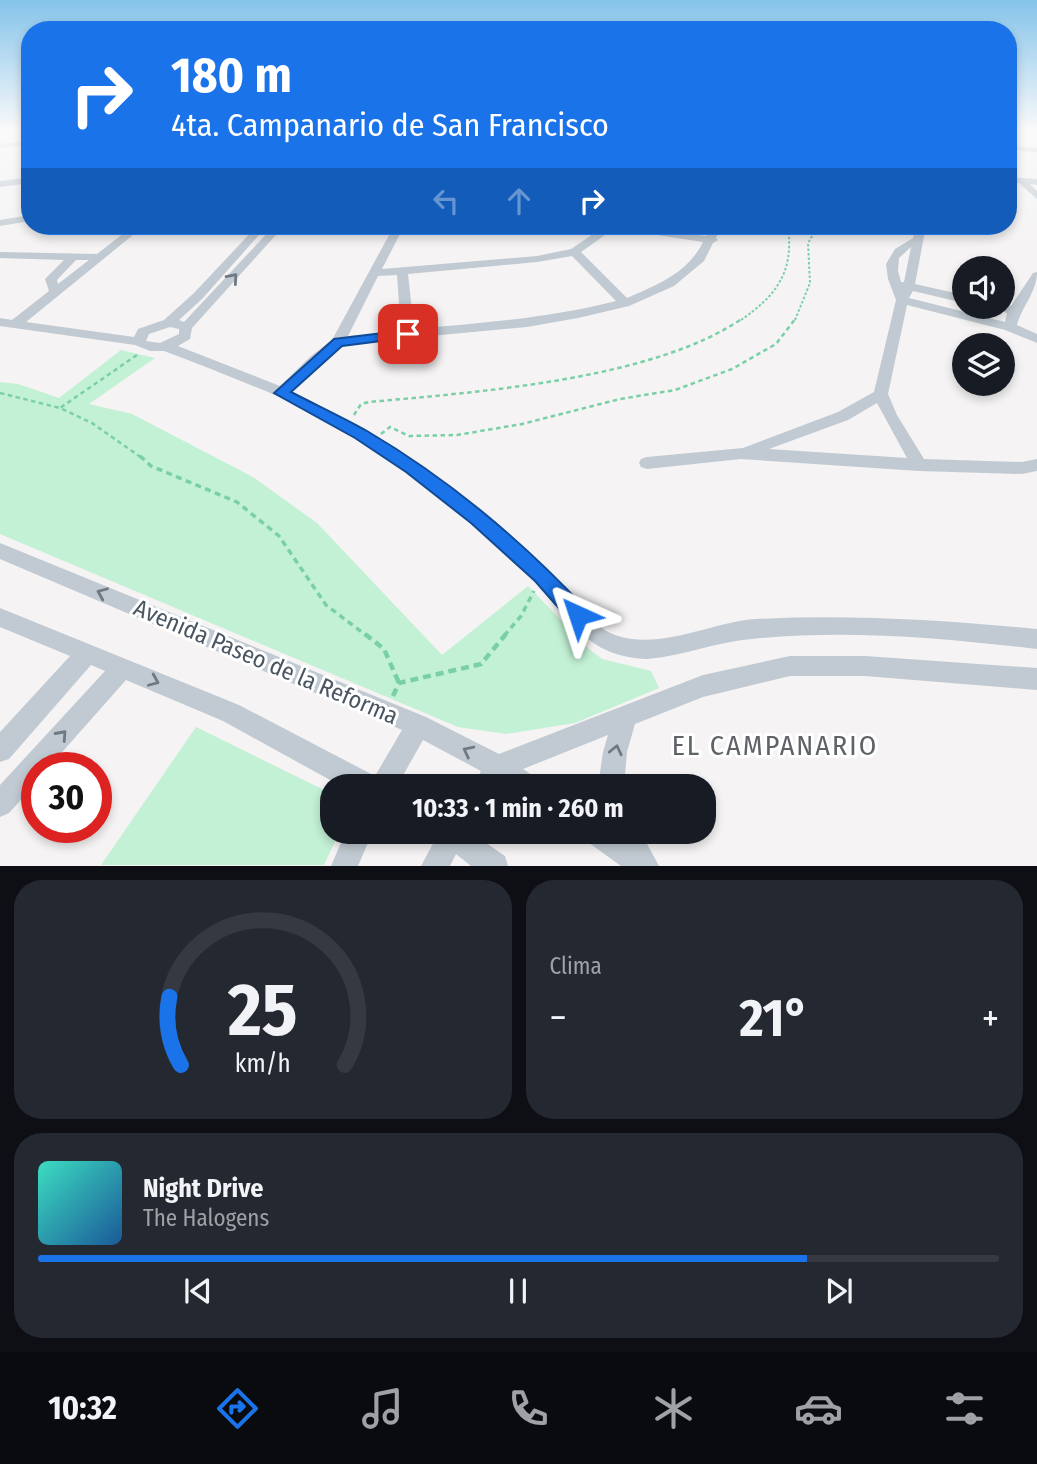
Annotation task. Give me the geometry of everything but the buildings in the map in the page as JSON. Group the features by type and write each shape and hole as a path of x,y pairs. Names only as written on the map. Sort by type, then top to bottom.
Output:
{"street":[{"path":"0,176 21,173"},
{"path":"0,184 21,181"},
{"path":"1017,181 1037,181"},
{"path":"1021,181 1037,196"},
{"path":"0,223 21,220"},
{"path":"15,324 127,235"},
{"path":"167,323 198,296 253,235"},
{"path":"187,327 183,324 167,323 150,328 139,337 151,345 181,340 187,327 271,235"},
{"path":"281,393 338,342 394,235"},
{"path":"374,273 537,259 574,252 598,235"},
{"path":"679,235 713,240"},
{"path":"338,342 580,316 659,290 703,258 714,235"},
{"path":"917,235 898,248 891,269 902,285 952,296"},
{"path":"919,235 902,285 902,300 881,394 889,415 919,465"},
{"path":"574,252 625,303"},
{"path":"0,255 97,257"},
{"path":"55,291 51,279 73,257"},
{"path":"402,271 408,334"},
{"path":"1015,309 1037,275"},
{"path":"902,300 1010,327 1037,339"},
{"path":"1010,327 1012,319"},
{"path":"0,322 151,345 281,393 360,434 412,468 477,518 542,576 596,634 610,644 647,648 676,645 749,629 850,625 948,629 1037,639"},
{"path":"741,453 843,416 881,394"},
{"path":"648,463 741,453 919,465 1022,468 1037,465"},
{"name":"Avenida Paseo de la Reforma","path":"0,551 418,725 489,774"},
{"path":"0,617 231,713 345,774"},
{"path":"0,750 87,654"},
{"path":"496,774 626,716 703,686 790,666 865,666 1037,679"},
{"path":"0,804 122,668"},
{"path":"612,774 615,752 626,716"},
{"path":"390,774 418,725"},
{"path":"344,866 354,844"},
{"path":"434,866 445,844"},
{"path":"467,844 495,866"},
{"path":"613,844 646,866"},
{"path":"632,844 646,866"}],"path":[{"path":"358,422 353,415 356,409 369,401 485,389 574,375 669,352 724,331 769,299 785,268 789,253 788,235"},
{"path":"381,434 390,427 409,436 457,435 522,424 620,399 675,390 732,369 776,344 793,326 810,283 808,243 813,235"},
{"path":"60,408 151,345"},
{"path":"0,393 60,408 92,423 128,446 151,466 237,502 279,536 326,605 384,649 399,683"},
{"path":"399,683 481,664 521,615 542,576"},
{"path":"385,711 399,683"}],"green space":[{"path":"121,350 155,358 89,404 132,414 253,477 317,523 442,655 528,586 589,649 602,659 651,671 659,688 575,723 506,734 458,727 0,534 0,382 18,384 59,398"},
{"path":"196,727 320,788 320,844 334,844 324,865 101,865"}],"district":[{"name":"EL CAMPANARIO","path":"775,745"}],"route":[{"path":"408,334 338,342 281,393 360,434 412,468 477,518 542,576 578,615"}]}
